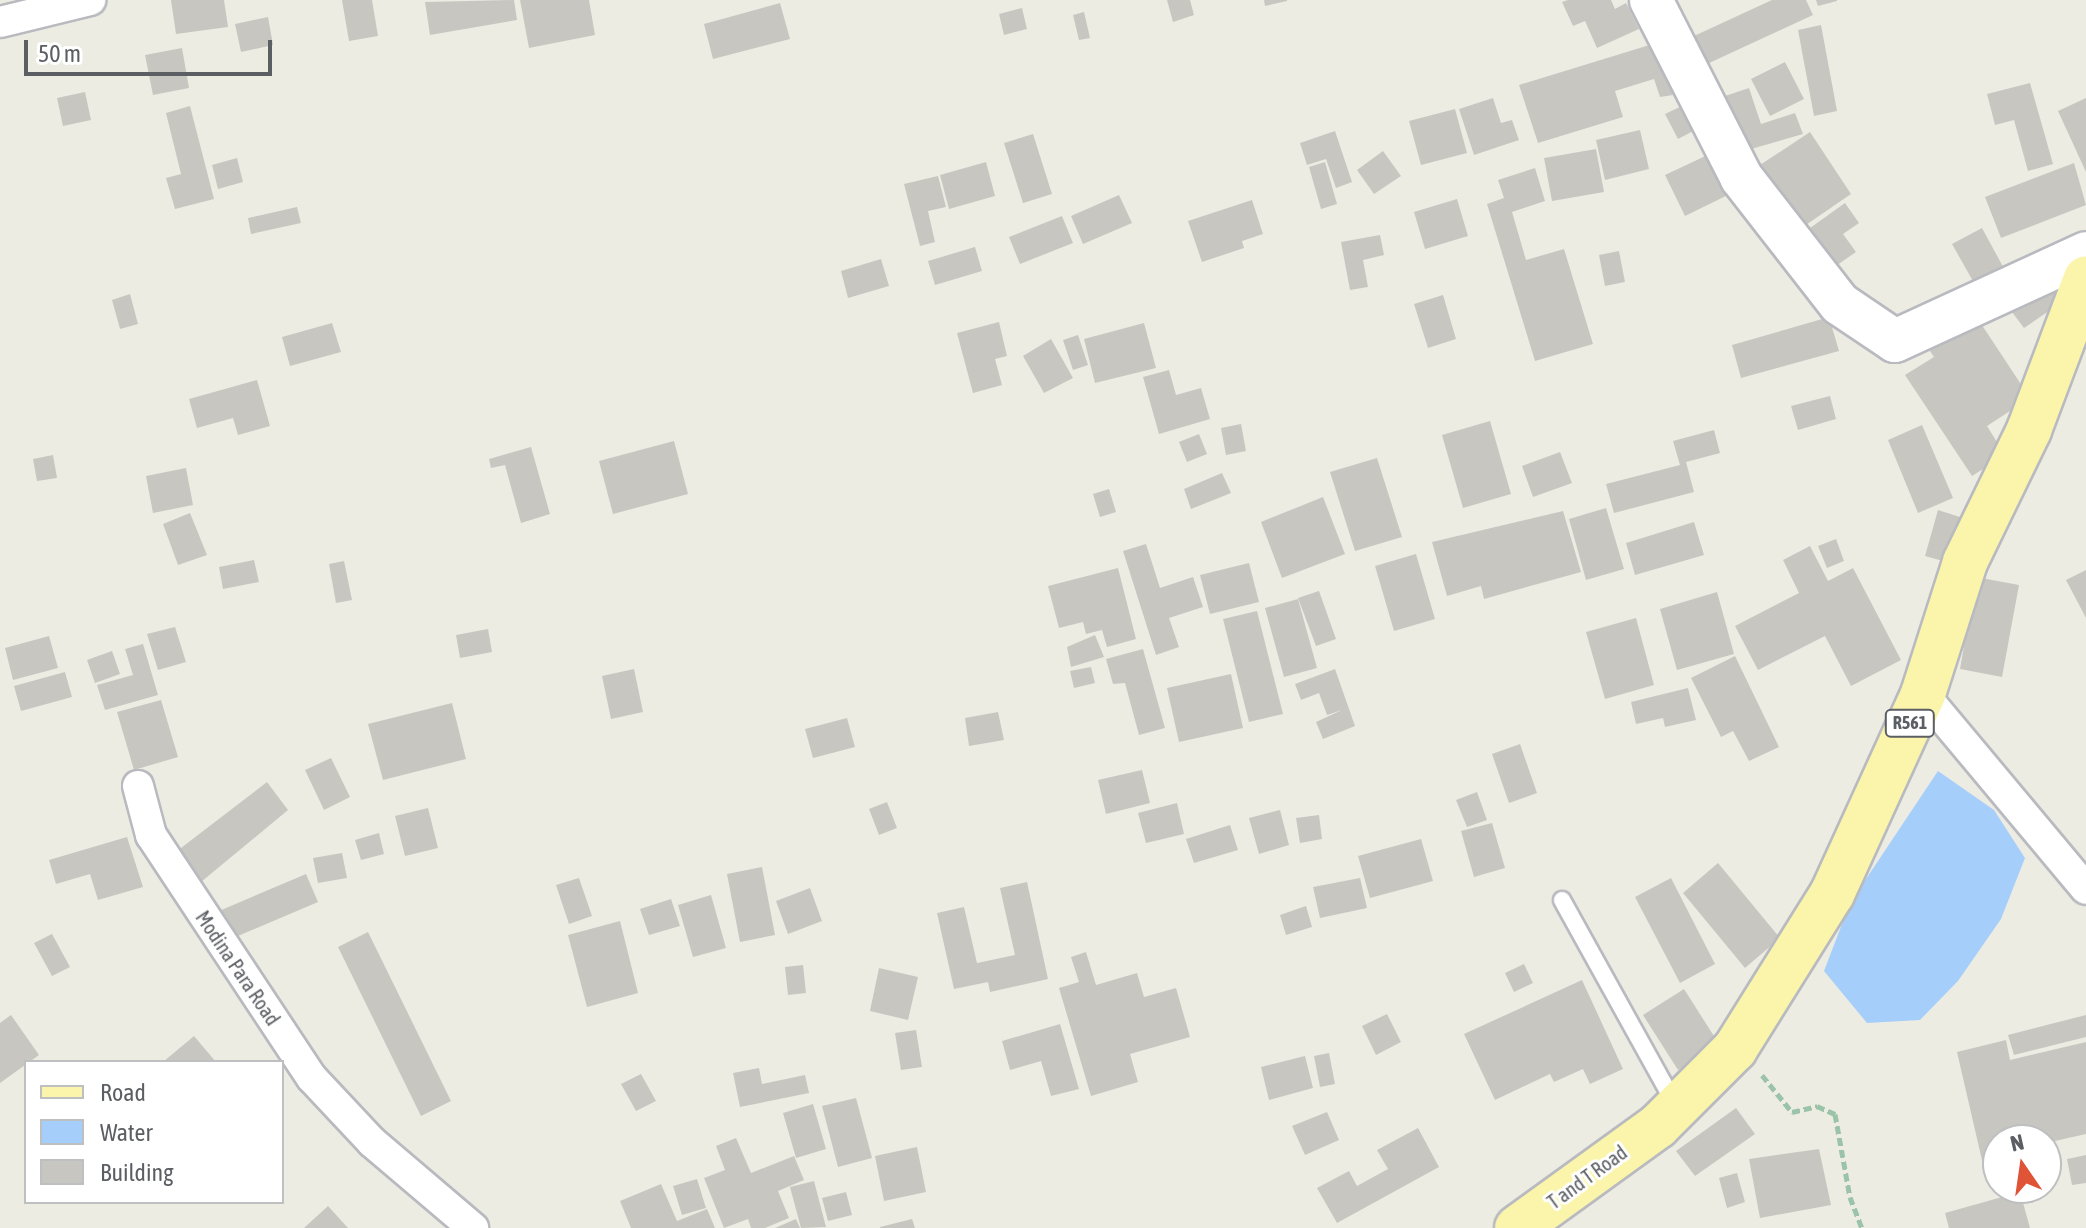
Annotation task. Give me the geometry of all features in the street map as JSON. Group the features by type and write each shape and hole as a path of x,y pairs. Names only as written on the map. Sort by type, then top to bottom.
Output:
{"main road":[{"name":"R561","path":"1668,1117 1735,1049 1832,894 1923,694 1965,562 2029,430 2086,278"},
{"name":"T and T Road","path":"1517,1228 1668,1117"}],"street":[{"path":"0,22 90,0"},
{"path":"1651,0 1741,177 1840,304 1895,341 2086,253"},
{"path":"1923,694 2086,889"},
{"name":"Modina Para Road","path":"138,786 151,835 312,1078 372,1142 473,1228"}],"lane":[{"path":"1562,900 1668,1117"}],"path":[{"path":"1735,1049 1774,1086 1792,1112 1817,1106 1835,1114 1850,1197 1862,1228"}],"water":[{"path":"1938,771 1994,810 2025,858 2001,919 1958,981 1920,1020 1867,1023 1824,971 1850,903"}],"building":[{"path":"171,0 224,0 228,27 176,34"},
{"path":"342,0 372,0 378,36 349,41"},
{"path":"514,0 517,20 430,35 425,2"},
{"path":"520,0 589,0 595,35 529,48"},
{"path":"1167,0 1190,0 1194,15 1173,22"},
{"path":"1264,0 1287,0 1287,1 1265,6"},
{"path":"1611,0 1615,9 1626,3 1639,29 1597,48 1585,21 1573,26 1562,2"},
{"path":"1772,0 1806,0 1813,15 1707,64 1694,36"},
{"path":"1816,0 1837,0 1837,1 1818,6"},
{"path":"780,3 790,39 713,59 704,24"},
{"path":"1022,8 1027,29 1004,35 999,14"},
{"path":"1084,12 1090,38 1079,40 1073,15"},
{"path":"268,17 273,45 241,52 235,24"},
{"path":"1821,25 1837,111 1814,116 1798,30"},
{"path":"1656,43 1673,95 1660,97 1654,79 1615,91 1623,117 1538,143 1519,85"},
{"path":"182,48 189,88 153,95 145,55"},
{"path":"1785,62 1804,99 1770,116 1751,79"},
{"path":"2030,83 2053,164 2028,171 2014,120 1995,125 1987,94"},
{"path":"1749,88 1761,124 1795,113 1803,134 1744,151 1716,99"},
{"path":"85,92 91,120 63,126 57,98"},
{"path":"1493,98 1501,123 1512,120 1519,140 1474,155 1459,109"},
{"path":"2086,98 2086,172 2058,111"},
{"path":"1684,105 1697,129 1678,139 1665,114"},
{"path":"190,106 214,199 175,209 166,178 181,174 166,113"},
{"path":"1455,109 1467,153 1421,165 1409,121"},
{"path":"1640,130 1649,169 1605,180 1596,140"},
{"path":"1335,131 1352,182 1336,188 1326,159 1307,165 1300,143"},
{"path":"1810,132 1851,194 1800,229 1757,167"},
{"path":"1033,134 1052,194 1023,203 1004,143"},
{"path":"1596,149 1604,192 1552,201 1544,158"},
{"path":"1383,151 1401,176 1374,194 1357,170"},
{"path":"1716,151 1736,191 1685,216 1665,175"},
{"path":"237,158 243,182 218,189 212,165"},
{"path":"986,162 995,196 949,209 940,175"},
{"path":"1325,162 1337,204 1321,209 1309,167"},
{"path":"2074,163 2086,205 2001,238 1985,197"},
{"path":"1535,168 1545,201 1512,212 1526,260 1564,249 1593,344 1535,361 1487,204 1504,198 1498,180"},
{"path":"938,176 946,207 928,211 935,242 920,246 904,184"},
{"path":"1119,195 1132,223 1083,244 1071,216"},
{"path":"1457,199 1468,236 1425,249 1414,212"},
{"path":"1252,200 1263,234 1242,241 1244,248 1202,262 1188,221"},
{"path":"1845,203 1859,223 1843,234 1856,252 1830,270 1803,233"},
{"path":"297,207 301,223 251,234 248,218"},
{"path":"1062,216 1073,243 1020,264 1009,237"},
{"path":"1982,228 2007,274 1978,290 1952,244"},
{"path":"1380,235 1384,255 1363,260 1368,287 1350,290 1341,242"},
{"path":"975,247 982,271 935,285 928,261"},
{"path":"1619,251 1625,282 1605,286 1599,255"},
{"path":"881,259 889,286 848,298 841,271"},
{"path":"2047,281 2062,302 2024,328 2009,308"},
{"path":"130,294 138,324 120,329 112,300"},
{"path":"1443,295 1456,339 1428,348 1414,304"},
{"path":"1829,317 1839,351 1741,378 1732,345"},
{"path":"1978,319 2030,398 1987,426 2005,455 1972,476 1905,375 1934,357 1930,351"},
{"path":"999,322 1007,356 995,359 1002,385 973,393 957,333"},
{"path":"332,323 341,352 290,366 282,337"},
{"path":"1144,323 1156,368 1095,383 1084,339"},
{"path":"1078,335 1088,365 1073,370 1063,340"},
{"path":"1051,339 1073,378 1044,393 1023,356"},
{"path":"1169,370 1176,395 1201,388 1210,419 1159,434 1143,377"},
{"path":"257,380 270,426 238,435 233,418 197,428 189,399"},
{"path":"1830,396 1836,419 1798,430 1791,406"},
{"path":"1490,421 1511,494 1463,508 1442,435"},
{"path":"1241,424 1246,451 1226,455 1221,428"},
{"path":"1922,425 1953,498 1918,513 1888,440"},
{"path":"1714,430 1720,453 1686,462 1694,492 1614,513 1606,484 1680,465 1673,441"},
{"path":"1199,434 1207,454 1187,462 1179,442"},
{"path":"674,441 688,494 613,514 599,461"},
{"path":"531,447 550,514 521,523 505,465 491,468 489,459"},
{"path":"1560,452 1572,483 1533,497 1522,466"},
{"path":"53,455 57,478 37,481 33,459"},
{"path":"1377,458 1402,537 1355,551 1330,472"},
{"path":"186,468 193,505 153,513 146,476"},
{"path":"1222,473 1231,493 1191,509 1184,489"},
{"path":"1109,489 1116,512 1100,517 1093,494"},
{"path":"1323,497 1345,554 1282,578 1261,522"},
{"path":"1606,508 1624,569 1586,580 1569,519"},
{"path":"1938,510 1963,518 1950,563 1925,556"},
{"path":"1563,511 1581,572 1484,599 1481,586 1447,596 1432,542"},
{"path":"190,513 207,555 178,565 163,524"},
{"path":"1694,522 1704,555 1635,575 1626,543"},
{"path":"1836,539 1844,561 1827,568 1818,546"},
{"path":"1146,544 1160,588 1193,577 1203,607 1169,618 1179,647 1156,655 1123,551"},
{"path":"1810,546 1828,581 1853,568 1901,660 1851,686 1825,636 1758,670 1735,626 1799,593 1783,560"},
{"path":"1416,554 1435,619 1394,631 1375,566"},
{"path":"254,560 259,582 223,589 219,567"},
{"path":"344,561 352,600 336,603 329,564"},
{"path":"1249,563 1259,602 1210,614 1200,575"},
{"path":"1118,568 1136,639 1107,647 1102,630 1086,634 1083,622 1059,628 1048,586"},
{"path":"2086,570 2086,618 2066,580"},
{"path":"1976,577 2019,585 2002,677 1960,669"},
{"path":"1319,591 1336,639 1316,646 1298,598"},
{"path":"1717,592 1734,654 1677,670 1660,609"},
{"path":"1298,599 1317,668 1284,677 1265,608"},
{"path":"1257,611 1283,714 1249,722 1223,619"},
{"path":"1636,618 1654,685 1605,699 1586,632"},
{"path":"175,627 186,662 158,670 147,634"},
{"path":"488,629 492,652 460,658 456,635"},
{"path":"1095,635 1104,657 1071,667 1067,647"},
{"path":"49,636 58,668 13,680 5,648"},
{"path":"143,644 158,695 105,710 97,685 133,675 125,649"},
{"path":"1143,649 1165,728 1139,735 1125,683 1113,684 1106,659"},
{"path":"112,651 120,674 95,683 87,660"},
{"path":"1735,656 1779,747 1749,761 1733,731 1721,737 1691,678"},
{"path":"1091,667 1095,683 1074,688 1070,671"},
{"path":"634,669 643,712 611,719 602,676"},
{"path":"1335,669 1355,726 1323,739 1316,722 1342,710 1327,715 1319,693 1301,700 1295,684"},
{"path":"65,672 72,697 21,711 14,686"},
{"path":"1231,674 1243,728 1179,742 1167,688"},
{"path":"1688,688 1696,720 1665,727 1663,718 1636,724 1631,702"},
{"path":"161,700 178,757 134,770 117,712"},
{"path":"452,703 466,759 383,780 368,724"},
{"path":"998,712 1004,740 969,746 965,718"},
{"path":"847,718 855,747 813,758 805,729"},
{"path":"1520,744 1537,793 1509,803 1492,754"},
{"path":"331,758 350,797 324,810 305,770"},
{"path":"1142,770 1150,803 1106,814 1098,780"},
{"path":"267,782 288,810 201,882 177,851"},
{"path":"1477,792 1487,820 1467,827 1456,800"},
{"path":"887,802 897,828 879,835 869,809"},
{"path":"1177,803 1184,834 1146,843 1138,813"},
{"path":"428,808 438,848 405,856 395,816"},
{"path":"1280,810 1289,845 1259,854 1249,818"},
{"path":"1319,815 1322,839 1300,843 1296,818"},
{"path":"1492,823 1505,868 1474,877 1461,831"},
{"path":"1230,825 1238,850 1194,863 1186,839"},
{"path":"379,833 384,854 361,860 355,840"},
{"path":"127,837 143,887 98,900 90,874 56,884 49,860"},
{"path":"1421,839 1433,881 1370,898 1358,856"},
{"path":"342,853 347,878 318,883 313,858"},
{"path":"1718,863 1780,938 1745,968 1683,893"},
{"path":"762,867 775,935 740,942 727,874"},
{"path":"306,874 318,902 231,939 219,911"},
{"path":"579,878 592,916 569,924 556,885"},
{"path":"1360,878 1367,908 1320,918 1313,887"},
{"path":"1671,878 1715,964 1680,983 1635,897"},
{"path":"1027,882 1048,979 990,992 988,982 954,989 937,913 964,907 977,963 1015,955 1000,888"},
{"path":"810,888 822,921 788,934 776,901"},
{"path":"711,895 726,948 693,957 678,905"},
{"path":"671,899 680,926 649,935 640,909"},
{"path":"1306,906 1312,927 1286,935 1280,915"},
{"path":"620,921 638,993 587,1007 568,935"},
{"path":"368,932 451,1101 421,1116 338,947"},
{"path":"52,934 70,967 52,976 34,943"},
{"path":"1086,952 1096,985 1137,973 1144,997 1176,988 1190,1037 1130,1054 1138,1082 1091,1096 1059,988 1079,982 1071,957"},
{"path":"1524,964 1533,983 1514,992 1505,973"},
{"path":"803,965 806,993 788,995 785,967"},
{"path":"879,968 918,977 908,1020 870,1011"},
{"path":"1582,980 1623,1069 1590,1084 1583,1069 1554,1082 1550,1074 1495,1100 1464,1034"},
{"path":"1684,989 1719,1044 1678,1070 1643,1015"},
{"path":"1387,1014 1401,1042 1376,1055 1362,1026"},
{"path":"11,1015 39,1055 32,1060 24,1060 24,1066 0,1083 0,1023"},
{"path":"2086,1015 2086,1037 2014,1055 2008,1035"},
{"path":"1060,1024 1079,1089 1051,1096 1041,1061 1010,1070 1002,1041"},
{"path":"916,1030 922,1067 901,1070 895,1033"},
{"path":"194,1036 214,1060 165,1060"},
{"path":"2006,1040 2010,1060 2086,1042 2086,1134 2062,1139 2062,1124 1982,1124 1982,1160 1957,1052"},
{"path":"1329,1053 1335,1084 1320,1087 1314,1056"},
{"path":"1305,1056 1313,1088 1269,1100 1261,1067"},
{"path":"759,1068 762,1084 805,1075 809,1093 740,1107 733,1073"},
{"path":"641,1074 656,1101 636,1111 621,1084"},
{"path":"856,1098 872,1158 838,1167 822,1106"},
{"path":"813,1104 826,1149 796,1158 783,1113"},
{"path":"1736,1108 1755,1134 1695,1176 1676,1151"},
{"path":"1327,1112 1339,1140 1305,1155 1292,1126"},
{"path":"1418,1128 1439,1167 1337,1223 1317,1188 1349,1171 1357,1186 1388,1169 1377,1150"},
{"path":"736,1138 751,1173 794,1156 804,1180 778,1191 789,1218 765,1228 751,1228 748,1219 724,1228 704,1178 725,1170 716,1146"},
{"path":"917,1147 926,1192 884,1201 875,1156"},
{"path":"1819,1149 1831,1205 1760,1218 1749,1159"},
{"path":"2086,1155 2086,1183 2072,1185 2067,1159"},
{"path":"1737,1173 1745,1202 1727,1208 1719,1178"},
{"path":"697,1179 706,1208 682,1215 673,1186"},
{"path":"814,1181 826,1227 801,1228 790,1187"},
{"path":"661,1184 677,1221 707,1209 715,1228 631,1228 620,1201"},
{"path":"846,1192 852,1215 828,1221 822,1198"},
{"path":"1982,1203 2023,1204 2030,1228 1949,1228 1945,1213"},
{"path":"328,1206 348,1228 304,1228"},
{"path":"796,1219 800,1228 775,1228"},
{"path":"912,1219 915,1228 880,1228 880,1227"}]}
